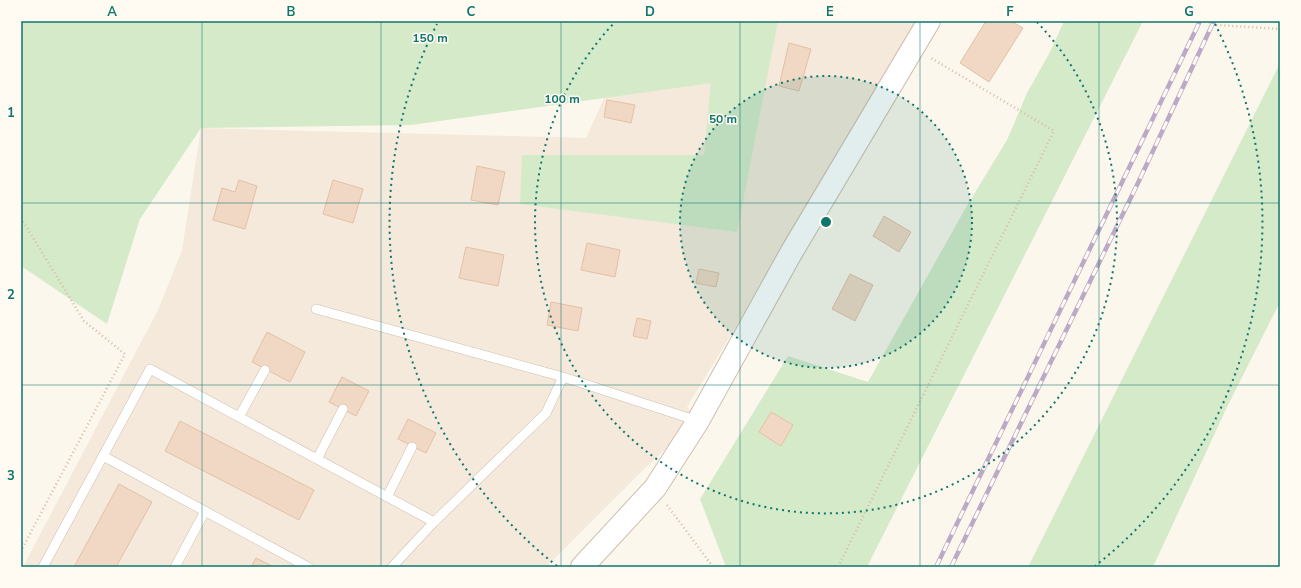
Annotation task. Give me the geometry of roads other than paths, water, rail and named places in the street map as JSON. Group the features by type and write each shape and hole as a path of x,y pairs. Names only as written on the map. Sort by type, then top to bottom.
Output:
{"street":[{"path":"582,567 655,488 698,421 791,253 929,21"}],"lane":[{"path":"316,309 563,377 698,421"},
{"path":"43,567 150,369 434,522"},
{"path":"239,417 265,370"},
{"path":"392,567 434,522 546,413 563,377"},
{"path":"317,459 343,409"},
{"path":"387,497 412,447"},
{"path":"103,456 308,567"},
{"path":"174,567 205,511"}],"railway":[{"path":"936,567 1200,21"},
{"path":"951,567 1137,185 1214,21"}]}
